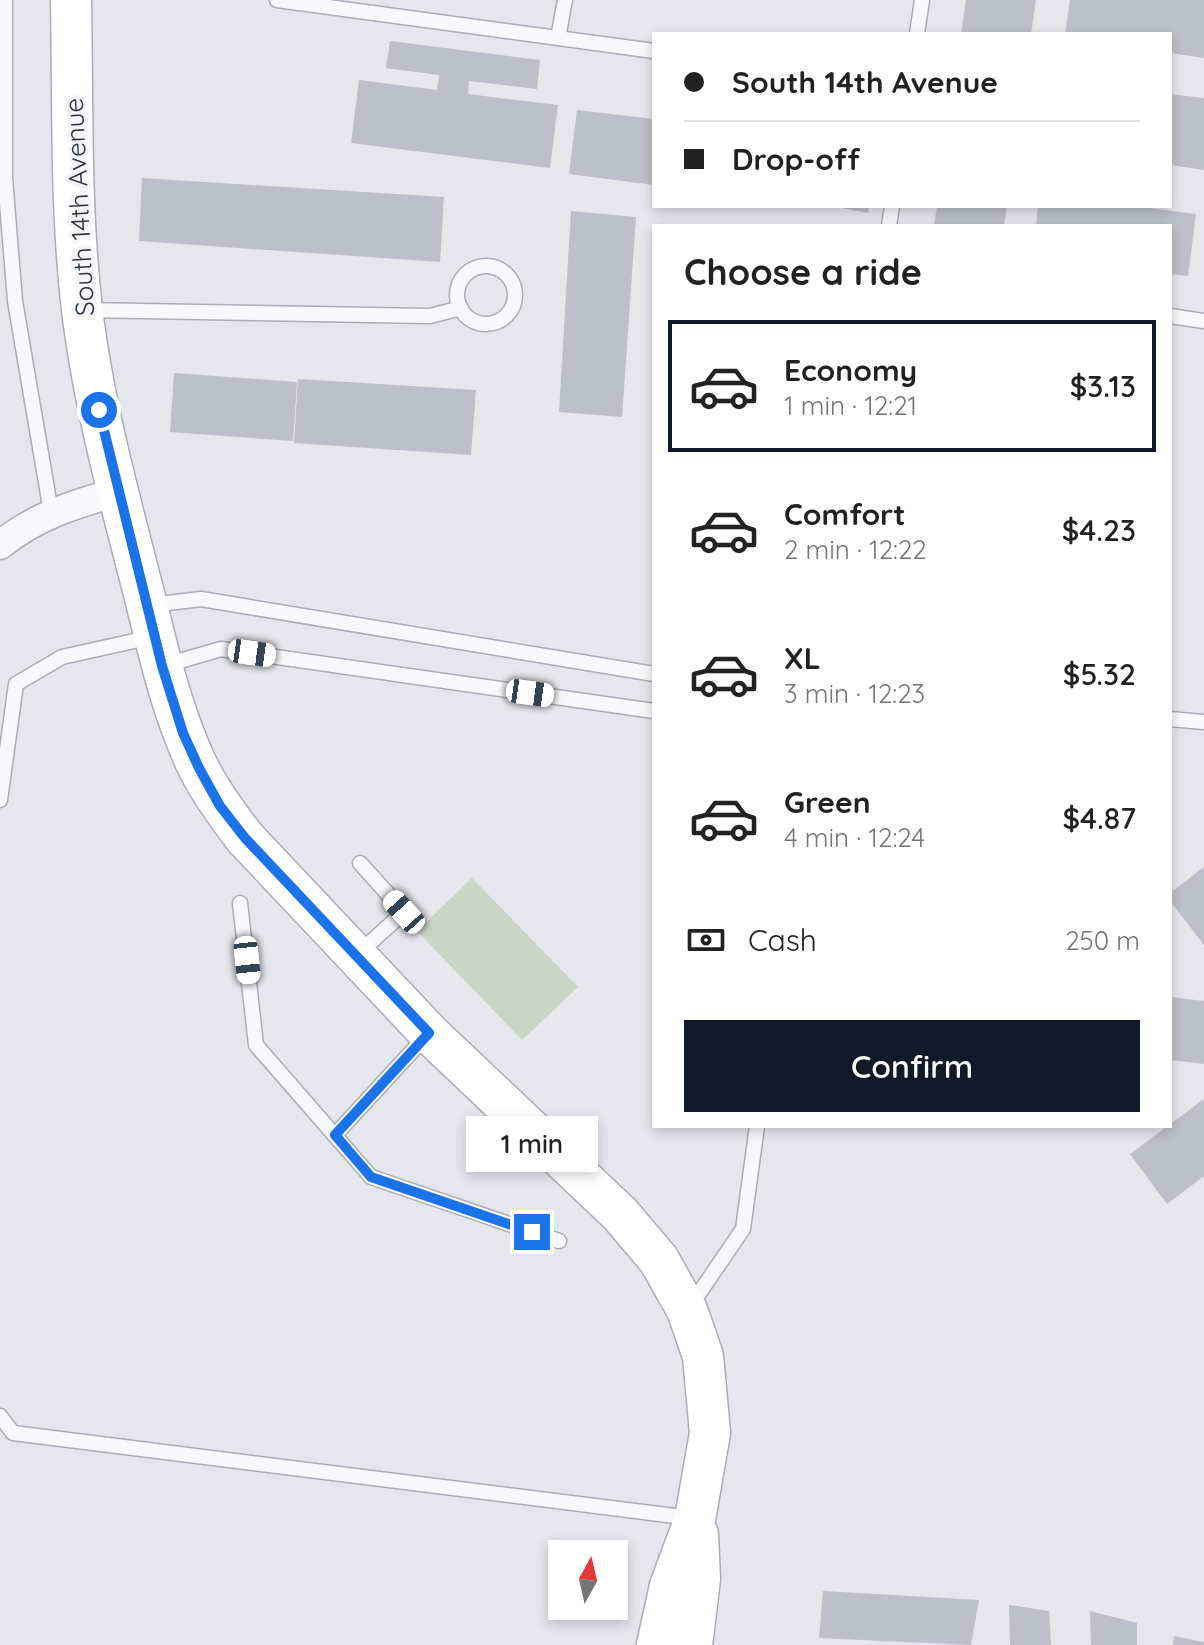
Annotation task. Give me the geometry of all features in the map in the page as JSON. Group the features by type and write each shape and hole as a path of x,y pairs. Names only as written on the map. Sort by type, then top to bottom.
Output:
{"street":[{"name":"South 14th Avenue","path":"71,0 75,227 82,310 93,383 154,636 183,733 220,806 245,838 429,1033 620,1214 659,1260 687,1310 703,1356 710,1433 695,1519"},
{"path":"0,545 20,529 51,512 118,492"},
{"path":"657,1645 670,1586 695,1519"},
{"path":"692,1645 701,1569 695,1519"}],"lane":[{"path":"5,0 5,178 15,301 51,512"},
{"path":"277,0 652,51"},
{"path":"558,38 565,0"},
{"path":"917,32 922,0"},
{"path":"482,266 492,267 510,278 515,296 509,314 503,319 485,324 467,316 461,308 458,288 471,270 482,266"},
{"path":"82,310 430,316 461,308"},
{"path":"1172,316 1204,321"},
{"path":"154,636 201,599 652,674"},
{"path":"0,800 16,684 62,657 154,636 221,649 652,711"},
{"path":"1172,719 1204,722"},
{"path":"356,956 404,912 360,863"},
{"path":"240,903 256,1045 371,1177 559,1241"},
{"path":"335,1135 429,1033"},
{"path":"687,1310 743,1229 757,1128"},
{"path":"0,1416 13,1433 695,1519"}],"green space":[{"path":"472,878 578,987 522,1040 417,931"}],"building":[{"path":"966,0 1036,0 1031,32 961,32"},
{"path":"1070,0 1204,0 1204,58 1172,53 1172,32 1065,32"},
{"path":"390,41 540,60 537,89 469,81 468,94 558,105 550,168 351,143 359,80 437,90 439,75 386,68"},
{"path":"1172,94 1204,98 1204,170 1172,165"},
{"path":"577,110 652,119 652,185 569,174"},
{"path":"142,178 444,197 440,262 139,241"},
{"path":"842,208 869,208 868,213"},
{"path":"937,208 1007,208 1004,224 934,224"},
{"path":"1038,208 1149,208 1196,214 1188,276 1172,274 1172,224 1036,224"},
{"path":"571,211 636,217 622,417 559,412"},
{"path":"174,373 297,382 293,441 170,432"},
{"path":"298,379 476,390 471,455 294,443"},
{"path":"1204,867 1204,945 1172,904 1172,891"},
{"path":"1172,997 1204,1001 1204,1064 1172,1060"},
{"path":"1204,1099 1204,1176 1167,1204 1130,1154 1165,1128 1172,1128 1172,1123"},
{"path":"823,1591 979,1600 971,1645 819,1638"},
{"path":"1009,1605 1049,1611 1051,1645 1010,1645"},
{"path":"1090,1611 1137,1623 1137,1645 1091,1645"},
{"path":"1174,1636 1204,1642 1204,1645 1173,1645"}],"route":[{"path":"99,410 162,666 183,733 199,768 220,806 245,838 429,1033 335,1135 371,1177 532,1232"}]}
